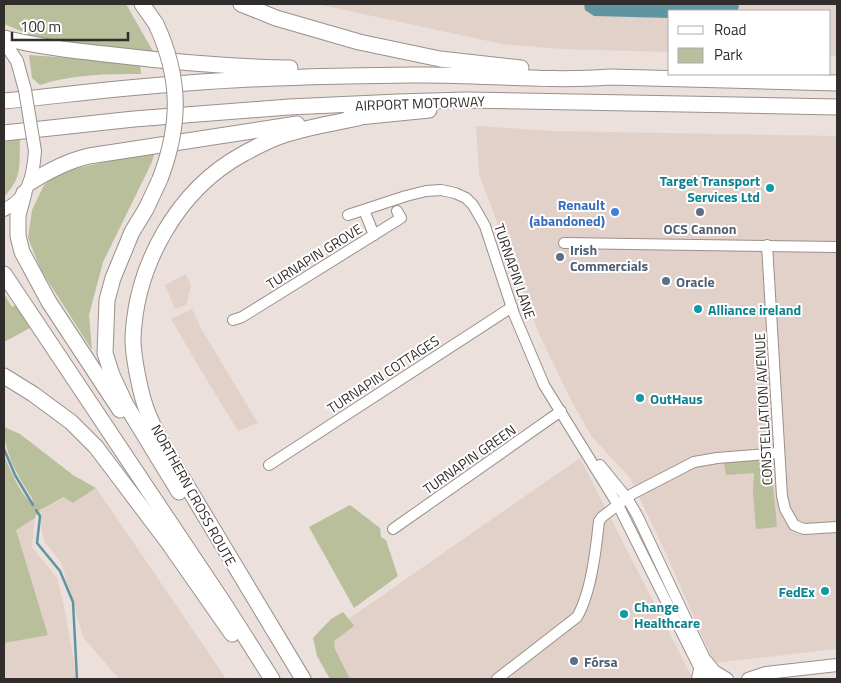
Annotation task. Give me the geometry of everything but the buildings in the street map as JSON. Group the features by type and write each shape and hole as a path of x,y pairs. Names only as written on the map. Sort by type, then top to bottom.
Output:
{"highway":[{"path":"142,4 156,24 164,41 171,62 176,104 171,148 160,180 132,232 113,278 107,300 105,353 112,375 126,404 168,475 302,679"},
{"path":"241,4 276,18 360,42 440,59 596,74 610,77"},
{"path":"4,38 60,50 198,64 411,71 434,74"},
{"name":"AIRPORT MOTORWAY","path":"4,101 189,83 275,78 434,74 578,80 610,77 837,83"},
{"name":"AIRPORT MOTORWAY","path":"4,133 134,118 289,107 466,100 837,107"},
{"path":"168,475 121,411 49,302 30,269 22,252 18,236 18,215 27,188 52,168 72,160 265,128 327,120 487,105 575,102"},
{"name":"NORTHERN CROSS ROUTE","path":"302,679 188,488 155,428 141,392 133,339 137,303 145,273 168,225 199,187 242,155 283,135 358,118"},
{"path":"4,274 272,679"},
{"path":"4,376 33,394 77,428 96,447 167,541 262,679"},
{"path":"4,386 29,401 66,428 113,471"}],"main road":[{"path":"4,42 17,60 25,90 35,152 27,188 12,206 4,210"},
{"path":"748,679 766,673 837,665"},
{"path":"704,674 714,670 727,679"}],"street":[{"name":"TURNAPIN LANE","path":"348,215 406,196 426,191 441,190 466,198 479,214 485,226 512,307 544,385 618,505 704,674"},
{"path":"364,210 374,236"},
{"name":"TURNAPIN GROVE","path":"234,320 242,318 401,218 397,210"},
{"path":"564,244 837,247"},
{"name":"CONSTELLATION AVENUE","path":"767,246 784,509 794,525 804,529 837,527"},
{"name":"TURNAPIN COTTAGES","path":"269,464 512,307"},
{"name":"TURNAPIN GREEN","path":"393,529 561,411"},
{"name":"TURNAPIN LANE","path":"585,449 627,498 704,674"},
{"path":"497,679 576,617 587,593 602,517 627,498 694,462 717,458 779,453"}],"shaded area":[{"path":"317,4 837,4 837,56 831,56 831,10 668,10 668,52 562,49 502,44"},
{"path":"476,126 553,131 837,136 837,649 714,663 664,549 630,478 592,437 573,404 539,334 479,174"},
{"path":"186,274 191,285 186,305 175,309 165,285"},
{"path":"192,309 202,330 258,423 238,431 171,319"},
{"path":"580,458 693,679 346,679 321,638"},
{"path":"96,488 226,679 119,679 83,637 61,562 44,541 38,511 65,497 73,503"},
{"path":"35,518 32,547 57,578 77,679 4,679 4,643 48,634 15,530"}],"green space":[{"path":"4,4 126,4 154,53 44,41 4,24"},
{"path":"29,55 140,63 141,74 77,77 40,85 32,78"},
{"path":"20,139 19,170 14,183 4,197 4,141"},
{"path":"155,151 152,162 103,262 89,315 92,350 41,270 28,238 32,210 44,185 60,172"},
{"path":"4,294 12,307 16,305 30,328 4,342"},
{"path":"4,427 20,434 73,475 96,488 73,503 64,497 38,511 35,518 16,530 48,635 4,643 4,455 20,489 33,503 9,456"},
{"path":"756,460 769,464 772,475 777,527 756,529 753,492 754,473 726,475 724,463"},
{"path":"350,505 380,528 381,537 386,540 398,576 354,608 309,527"},
{"path":"343,612 360,633 354,626 334,641 335,649 350,679 330,679 317,656 313,638 331,619"}],"water":[{"path":"584,4 738,4 739,7 738,10 668,10 668,18 594,16 585,10"}],"waterway":[{"path":"4,449 15,475 33,505"},
{"path":"36,510 40,516 37,543 60,571 73,602 77,679"}],"place":[{"name":"Target Transport Services Ltd","path":"770,188"},
{"name":"Renault (abandoned)","path":"615,212"},
{"name":"OCS Cannon","path":"700,212"},
{"name":"Irish Commercials","path":"560,257"},
{"name":"Oracle","path":"666,281"},
{"name":"Alliance ireland","path":"698,309"},
{"name":"OutHaus","path":"640,398"},
{"name":"FedEx","path":"825,591"},
{"name":"Change Healthcare","path":"624,614"},
{"name":"Fórsa","path":"574,661"}]}
